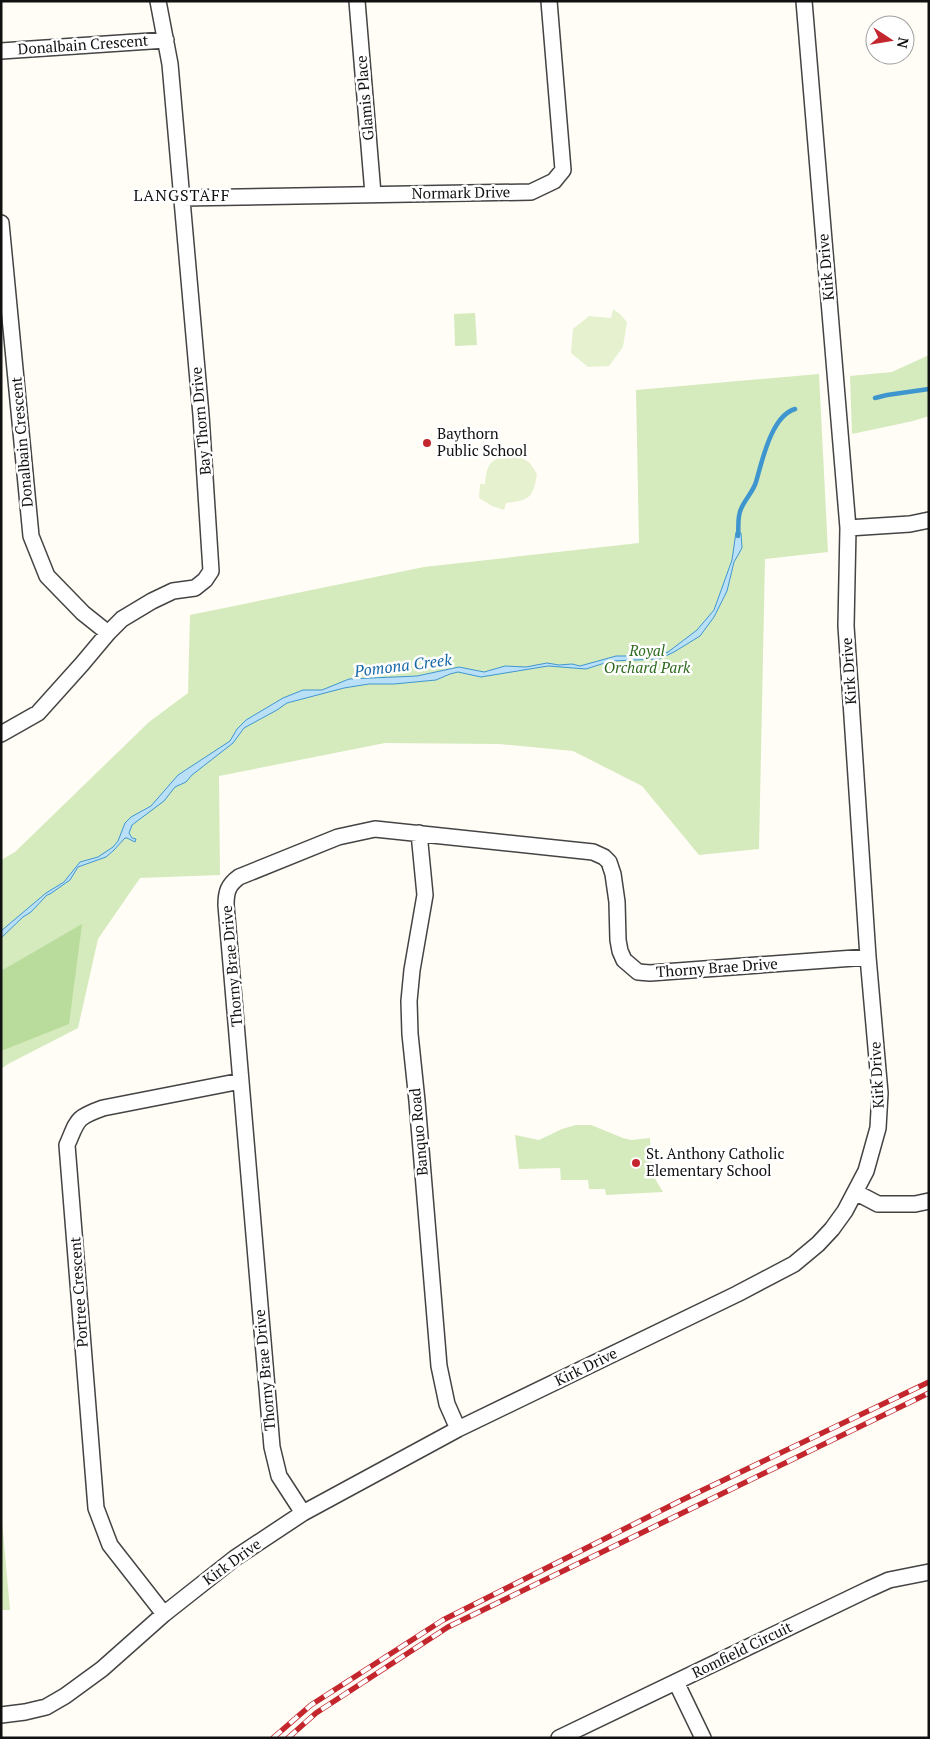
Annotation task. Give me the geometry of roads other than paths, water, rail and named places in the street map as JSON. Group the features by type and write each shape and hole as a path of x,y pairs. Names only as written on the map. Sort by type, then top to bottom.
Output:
{"street":[{"name":"Bay Thorn Drive","path":"1,734 38,713 122,619 173,591 195,588 205,580 211,571 207,486 170,64 158,1"},
{"name":"Glamis Place","path":"357,1 373,194"},
{"name":"Normark Drive","path":"182,198 531,192 554,181 563,170 549,1"},
{"name":"Kirk Drive","path":"1,1715 39,1708 65,1696 102,1669 164,1614 235,1558 302,1513 458,1429 737,1294 794,1264 818,1244 832,1229 866,1171 878,1128 880,1093 868,957 846,626 848,528 804,1"},
{"name":"Donalbain Crescent","path":"1,51 166,40"},
{"name":"Donalbain Crescent","path":"1,222 31,536 47,576 83,613 108,633"},
{"path":"848,528 910,524 929,520"},
{"name":"Thorny Brae Drive","path":"302,1513 280,1476 272,1447 226,905 226,893 231,884 239,877 338,837 375,829 592,852 604,857 609,862 616,902 620,951 624,960 638,972 650,973 868,957"},
{"name":"Banquo Road","path":"419,833 425,895 412,970 409,1000 410,1034 439,1366 447,1404 458,1429"},
{"name":"Portree Crescent","path":"164,1614 110,1546 96,1508 67,1145 74,1126 80,1119 96,1110 241,1081"},
{"path":"855,1192 878,1204 915,1204 929,1201"},
{"name":"Romfield Circuit","path":"559,1738 889,1580 929,1572"},
{"path":"676,1682 703,1738"}],"water":[{"path":"736,532 741,533 742,548 734,562 727,591 714,617 700,636 674,652 659,659 611,661 586,669 548,666 481,677 458,672 436,680 369,684 344,688 287,703 244,728 233,743 192,775 186,782 175,787 164,801 132,825 129,833 132,838 136,839 135,842 125,838 106,857 78,867 70,880 47,895 1,938 1,931 46,893 64,882 80,862 98,857 113,847 118,841 125,823 131,817 151,806 178,775 230,741 237,729 246,720 283,698 303,690 322,690 349,679 417,676 459,667 484,672 505,666 526,667 547,663 580,666 616,656 659,655 668,652 697,630 714,610 732,560"}],"waterway":[{"name":"Pomona Creek","path":"875,398 929,389"},
{"name":"Pomona Creek","path":"738,536 740,512 755,486 769,441 780,421 787,413 795,409"}],"railway":[{"path":"273,1738 311,1705 443,1620 680,1501 929,1382"},
{"path":"288,1738 316,1713 448,1627 929,1393"}],"place":[{"name":"Baythorn Public School","path":"427,443"},
{"name":"St. Anthony Catholic Elementary School","path":"636,1163"}],"district":[{"name":"LANGSTAFF","path":"182,195"}],"park label":[{"name":"Royal Orchard Park","path":"647,660"}]}
